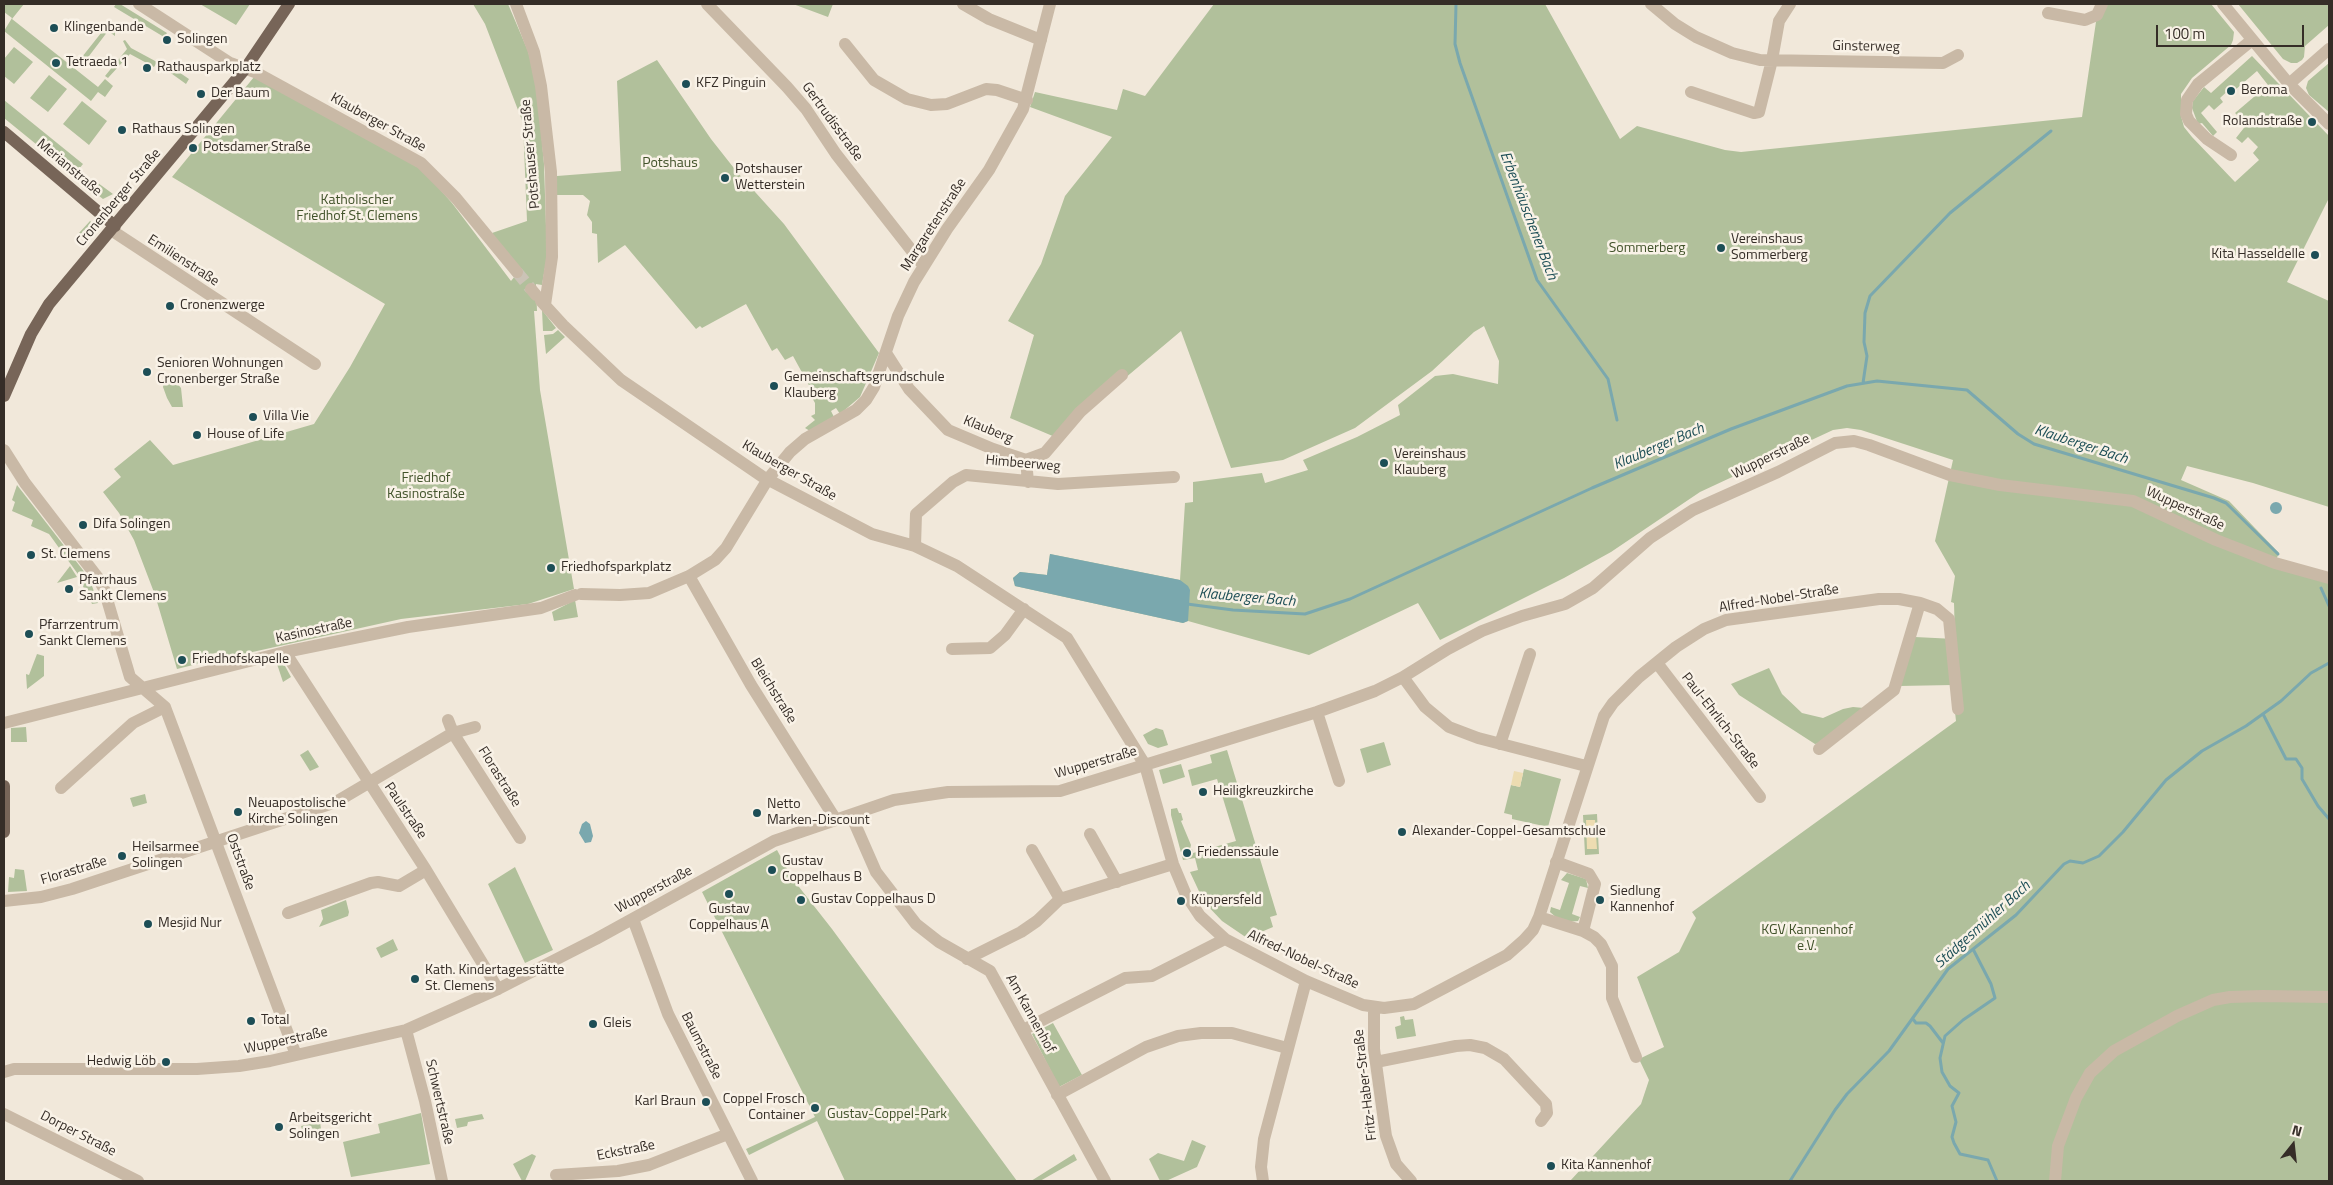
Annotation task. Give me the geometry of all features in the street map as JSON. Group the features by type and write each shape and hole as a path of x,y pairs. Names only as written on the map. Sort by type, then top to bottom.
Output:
{"main road":[{"name":"Cronenberger Straße","path":"4,396 39,318 245,69 290,4"},
{"name":"Merianstraße","path":"4,132 113,228"},
{"path":"4,786 4,832"}],"street":[{"path":"139,4 230,63 245,69"},
{"name":"Potshauser Straße","path":"516,4 534,52 551,172 552,257 538,297"},
{"name":"Gertrudisstraße","path":"707,4 788,87 806,109 836,154 923,265"},
{"path":"963,4 989,20 1041,40"},
{"name":"Margaretenstraße","path":"768,479 805,439 856,410 866,400 874,387 898,316 923,265 989,170 1025,104 1050,4"},
{"name":"Ginsterweg","path":"1651,4 1675,24 1708,43 1747,57 1772,60 1943,63 1958,55"},
{"path":"1691,92 1754,113 1759,112 1772,60 1779,21 1790,4"},
{"path":"2048,13 2085,20 2097,15 2102,4"},
{"path":"2223,4 2289,84 2329,124"},
{"path":"2231,155 2207,139 2189,121 2186,114 2187,100 2194,88 2252,40"},
{"path":"845,44 874,80 907,99 931,105 947,104 986,89 996,90 1025,104"},
{"path":"2289,84 2329,49"},
{"name":"Klauberger Straße","path":"245,69 255,72 421,163 456,198 517,272"},
{"name":"Emilienstraße","path":"113,228 315,364"},
{"name":"Klauberger Straße","path":"538,297 562,324 621,380 768,479 872,534 915,546 957,566 1067,638 1145,765"},
{"name":"Klauberg","path":"886,353 909,389 948,430 993,449 1026,460"},
{"path":"1028,482 1026,460 1045,453 1080,412 1122,374"},
{"name":"Wupperstraße","path":"4,1072 14,1069 197,1069 246,1065 406,1030 498,989 596,939 760,847 851,814 894,800 948,792 1060,791 1317,712 1375,691 1482,631 1522,616 1565,604 1592,588 1644,543 1693,510 1778,472 1827,446 1845,442 1854,441 1869,445 1950,475 2000,484 2133,501 2216,540 2275,563 2329,578"},
{"path":"4,450 25,483 98,578 104,589 127,672 141,689 165,707 133,723 62,788"},
{"path":"4,463 25,483"},
{"name":"Himbeerweg","path":"915,546 916,514 960,478 973,475 1058,484 1174,477"},
{"name":"Kasinostraße","path":"4,723 285,652 408,627 541,608 578,594 620,596 649,594 689,576 720,556 768,479"},
{"name":"Bleichstraße","path":"689,576 755,692 836,820"},
{"name":"Alfred-Nobel-Straße","path":"1145,765 1173,864 1189,901 1205,922 1225,939 1306,981 1374,1008 1394,1008 1414,1004 1447,988 1513,950 1533,930 1600,723 1608,709 1619,696 1657,662 1704,629 1726,620 1879,599 1899,599 1920,603 1937,609 1949,619 1958,709"},
{"path":"1819,749 1894,690 1920,603"},
{"path":"952,649 990,648 1005,635 1024,609"},
{"name":"Paulstraße","path":"285,652 426,870 498,989"},
{"path":"1500,744 1530,654"},
{"name":"Paul-Ehrlich-Straße","path":"1657,662 1760,797"},
{"path":"1403,677 1419,700 1438,720 1463,733 1586,766"},
{"name":"Oststraße","path":"165,707 296,1055"},
{"path":"1317,712 1339,782"},
{"name":"Florastraße","path":"448,720 453,732 520,838"},
{"name":"Florastraße","path":"4,902 41,897 72,889 336,802 453,732 475,727"},
{"name":"Am Kannenhof","path":"851,814 876,872 916,924 939,942 990,971 1105,1181"},
{"path":"1090,834 1117,882"},
{"path":"1032,850 1060,899"},
{"path":"1556,862 1589,874 1595,884 1583,931"},
{"path":"967,959 1037,922 1060,899 1173,864"},
{"path":"288,913 371,883 378,882 400,886 426,870"},
{"path":"1538,917 1583,931 1598,939 1610,958 1612,966 1612,998 1636,1057"},
{"name":"Baumstraße","path":"633,919 668,1014 752,1181"},
{"path":"1023,1030 1125,978 1152,976 1225,939"},
{"path":"1264,1181 1261,1167 1262,1146 1306,981"},
{"path":"2055,1181 2058,1146 2076,1098 2086,1079 2094,1069 2114,1051 2177,1016 2212,1000 2230,997 2263,996 2329,997"},
{"name":"Fritz-Haber-Straße","path":"1374,1008 1376,1062 1389,1147 1396,1164 1412,1181"},
{"name":"Schwertstraße","path":"406,1030 425,1101 442,1181"},
{"path":"1057,1095 1146,1047 1184,1034 1232,1033 1287,1048"},
{"path":"1376,1062 1462,1045 1485,1048 1504,1059 1546,1104 1547,1113 1541,1121"},
{"name":"Dorper Straße","path":"4,1114 138,1181"},
{"name":"Eckstraße","path":"556,1175 618,1170 649,1165 728,1134"}],"green space":[{"path":"4,4 24,4 12,19 98,87 105,79 113,86 105,97 98,92 91,101 4,31 12,18 4,12"},
{"path":"116,4 120,4 167,33 164,37 114,7"},
{"path":"200,4 250,4 236,25"},
{"name":"Friedhof Kasinostraße","path":"473,4 508,4 528,51 537,85 544,164 547,256 542,285 536,284 537,311 534,311 540,390 574,589 528,604 401,619 221,659 219,652 203,656 205,662 177,669 155,595 134,540 119,513 103,492 121,477 114,469 150,440 173,465 314,424 350,367 385,304 172,177 254,77 421,168 452,203 511,281 515,276 492,233 527,221 523,123 485,24"},
{"path":"793,4 833,4 828,17"},
{"path":"1214,4 1545,4 1620,139 1637,126 1725,150 1741,152 2082,117 2097,15 2103,4 2211,4 2234,32 2233,40 2231,45 2192,78 2181,94 2181,116 2184,127 2192,137 2235,182 2259,160 2253,153 2258,147 2248,137 2242,143 2236,138 2247,124 2235,113 2268,85 2257,71 2235,90 2232,87 2220,98 2223,102 2214,110 2209,105 2201,113 2217,132 2213,136 2202,123 2198,124 2192,108 2193,101 2204,87 2211,93 2252,56 2329,136 2329,198 2287,282 2329,301 2329,507 2253,483 2187,466 2181,480 2229,501 2279,553 2275,562 2329,578 2329,1181 1570,1181 1641,1104 1649,1080 1639,1059 1664,1047 1637,977 1679,952 1696,918 1692,912 1956,721 1952,685 1899,686 1915,637 1955,639 1954,603 1951,602 1955,576 1935,541 1953,460 1861,430 1847,428 1833,430 1700,492 1611,552 1564,578 1440,640 1418,603 1309,655 1188,621 1183,623 1015,586 1013,578 1020,572 1047,575 1050,554 1180,580 1185,503 1193,502 1193,482 1262,473 1265,483 1308,470 1303,460 1357,437 1400,415 1398,405 1435,376 1453,374 1498,384 1499,361 1484,326 1474,332 1432,371 1355,428 1283,460 1231,468 1181,331 1055,437 1010,418 1034,335 1008,321 1041,264 1065,196 1112,137 1030,107 1035,92 1117,110 1123,89 1145,96"},
{"path":"2238,4 2329,4 2329,25 2305,46 2302,60 2297,63 2291,63 2283,59"},
{"path":"105,22 115,29 115,36 108,31 86,60 82,57 105,28 99,24"},
{"path":"125,40 131,48 157,62 154,67 130,54 108,78 105,76 127,49 123,41"},
{"path":"14,47 33,62 14,84 4,76 4,59"},
{"name":"Potshaus","path":"657,60 711,139 737,172 784,224 879,353 860,397 840,414 836,408 831,411 834,417 810,431 805,428 815,420 811,416 815,414 815,403 807,391 811,389 793,356 785,360 777,348 772,351 746,304 702,328 700,326 696,329 625,245 598,263 597,234 592,233 592,222 587,215 590,201 583,195 556,195 557,176 621,171 617,81"},
{"path":"164,62 189,79 186,84 161,66"},
{"path":"2329,63 2329,112 2309,95 2306,88 2308,81"},
{"path":"49,75 67,89 48,112 30,98"},
{"path":"4,100 83,164 74,175 4,118"},
{"path":"82,101 107,121 89,145 63,124"},
{"path":"92,180 113,194 103,199 86,186 87,181"},
{"path":"90,221 97,227 86,239 79,233"},
{"path":"542,310 556,328 552,331 543,331"},
{"path":"558,330 565,337 546,354 544,335 553,334"},
{"path":"167,380 175,381 181,388 183,407 172,407 163,387 164,382"},
{"path":"17,485 86,574 80,577 49,534 31,526 33,520 12,511 15,502 12,500"},
{"path":"70,566 77,577 57,583"},
{"path":"88,577 98,603 92,604 90,599 86,599 82,581"},
{"path":"575,600 578,617 554,621 552,612"},
{"path":"37,654 44,656 44,676 27,689 26,674 29,675"},
{"path":"277,664 285,666 291,677 283,682"},
{"path":"1769,668 1782,694 1802,713 1823,718 1843,709 1853,707 1864,708 1822,743 1815,744 1739,695 1731,684"},
{"path":"26,727 27,742 11,742 11,728"},
{"path":"1156,728 1163,730 1168,745 1158,748 1148,744 1143,735"},
{"path":"1384,742 1391,765 1367,773 1360,749"},
{"path":"308,750 319,767 310,771 300,755"},
{"path":"1227,750 1277,915 1270,917 1273,927 1247,938 1222,921 1204,902 1190,872 1198,870 1195,858 1183,860 1171,815 1171,809 1177,808 1179,813 1181,813 1183,820 1181,821 1193,853 1236,841 1217,779 1192,786 1188,770 1212,763 1210,755"},
{"path":"1181,764 1185,777 1163,784 1159,770"},
{"path":"1524,769 1561,779 1548,827 1512,819 1512,815 1504,813 1511,785 1520,787"},
{"path":"145,794 147,803 133,807 130,798"},
{"path":"1597,814 1599,854 1585,855 1583,815"},
{"name":"Gustav-Coppel-Park","path":"777,850 792,878 832,929 1017,1181 845,1181 817,1121 749,1155 746,1149 815,1117 702,892"},
{"path":"515,867 553,950 525,963 488,884"},
{"path":"15,869 24,870 27,891 8,892 9,877 14,878"},
{"path":"1567,873 1586,879 1588,888 1580,886 1572,914 1580,917 1578,921 1567,922 1558,919 1550,912 1551,907 1560,910 1569,883 1561,880"},
{"path":"346,900 348,916 319,927 323,919 321,910"},
{"path":"393,939 398,950 381,958 376,948"},
{"path":"1404,1016 1405,1020 1413,1019 1416,1036 1397,1039 1395,1027 1401,1025 1400,1017"},
{"path":"1053,1023 1082,1075 1059,1087 1032,1034"},
{"path":"421,1113 430,1164 351,1177 343,1142 380,1133 378,1124"},
{"path":"482,1114 484,1119 468,1122 467,1126 457,1128 455,1119"},
{"path":"320,1122 321,1129 303,1133 301,1126"},
{"path":"1192,1140 1206,1146 1197,1167 1166,1181 1160,1181 1149,1159 1158,1153 1184,1161"},
{"path":"532,1154 536,1156 525,1181 522,1181 513,1164"},
{"path":"1074,1154 1077,1160 1040,1181 1031,1181"}],"sand":[{"path":"1514,771 1523,773 1520,787 1511,785"},
{"path":"1586,820 1595,820 1597,849 1587,849"}],"water":[{"path":"2274,502 2278,502 2282,508 2278,514 2274,514 2270,510 2270,506"},
{"path":"1050,554 1180,580 1190,590 1188,621 1183,623 1015,586 1013,578 1020,572 1047,575"},
{"path":"586,821 590,824 593,836 591,842 585,843 579,833 582,824"}],"waterway":[{"name":"Erbenhäuschener Bach","path":"1456,4 1455,44 1460,63 1537,280 1608,379 1617,420"},
{"path":"1863,383 1867,356 1864,342 1865,313 1870,296 1950,213 2051,131"},
{"name":"Klauberger Bach","path":"1187,604 1233,610 1305,614 1350,599 1592,488 1731,429 1847,386 1877,381 1967,390 2018,434 2034,444 2226,503 2278,554"},
{"path":"2321,588 2329,606"},
{"name":"Städgesmühler Bach","path":"1790,1181 1835,1110 1847,1094 1889,1051 1948,969 2016,915 2064,864 2070,861 2083,863 2099,856 2123,832 2166,780 2202,751 2246,726 2281,701 2311,673 2329,663"},
{"path":"2263,714 2286,759 2296,759 2302,768 2302,779 2318,806 2329,819"},
{"path":"1973,949 1991,984 1995,998 1963,1020 1945,1036 1940,1058 1942,1072 1950,1086 1959,1093 1952,1106 1956,1122 1952,1137 1954,1143 1960,1154 1988,1160 1997,1181"},
{"path":"1913,1019 1916,1023 1926,1023 1930,1026 1943,1043"}],"tunnel":[{"path":"517,272 531,289"}],"place":[{"name":"Klingenbande","path":"54,28"},
{"name":"Solingen","path":"167,40"},
{"name":"Tetraeda 1","path":"56,63"},
{"name":"Rathausparkplatz","path":"147,68"},
{"name":"KFZ Pinguin","path":"686,84"},
{"name":"Beroma","path":"2231,91"},
{"name":"Der Baum","path":"201,94"},
{"name":"Rolandstraße","path":"2312,122"},
{"name":"Rathaus Solingen","path":"122,130"},
{"name":"Potsdamer Straße","path":"193,148"},
{"name":"Potshauser Wetterstein","path":"725,178"},
{"name":"Vereinshaus Sommerberg","path":"1721,248"},
{"name":"Kita Hasseldelle","path":"2315,255"},
{"name":"Cronenzwerge","path":"170,306"},
{"name":"Senioren Wohnungen Cronenberger Straße","path":"147,372"},
{"name":"Gemeinschaftsgrundschule Klauberg","path":"774,386"},
{"name":"Villa Vie","path":"253,417"},
{"name":"House of Life","path":"197,435"},
{"name":"Vereinshaus Klauberg","path":"1384,463"},
{"name":"Difa Solingen","path":"83,525"},
{"name":"St. Clemens","path":"31,555"},
{"name":"Friedhofsparkplatz","path":"551,568"},
{"name":"Pfarrhaus Sankt Clemens","path":"69,589"},
{"name":"Pfarrzentrum Sankt Clemens","path":"29,634"},
{"name":"Friedhofskapelle","path":"182,660"},
{"name":"Heiligkreuzkirche","path":"1203,792"},
{"name":"Neuapostolische Kirche Solingen","path":"238,812"},
{"name":"Netto Marken-Discount","path":"757,813"},
{"name":"Alexander-Coppel-Gesamtschule","path":"1402,832"},
{"name":"Friedenssäule","path":"1187,853"},
{"name":"Heilsarmee Solingen","path":"122,856"},
{"name":"Gustav Coppelhaus B","path":"772,870"},
{"name":"Gustav Coppelhaus A","path":"729,894"},
{"name":"Gustav Coppelhaus D","path":"801,900"},
{"name":"Siedlung Kannenhof","path":"1600,900"},
{"name":"Küppersfeld","path":"1181,901"},
{"name":"Mesjid Nur","path":"148,924"},
{"name":"Kath. Kindertagesstätte St. Clemens","path":"415,979"},
{"name":"Total","path":"251,1021"},
{"name":"Gleis","path":"593,1024"},
{"name":"Hedwig Löb","path":"166,1062"},
{"name":"Karl Braun","path":"706,1102"},
{"name":"Coppel Frosch Container","path":"815,1108"},
{"name":"Arbeitsgericht Solingen","path":"279,1127"},
{"name":"Kita Kannenhof","path":"1551,1166"}],"park label":[{"name":"Katholischer Friedhof St. Clemens","path":"357,210"},
{"name":"Sommerberg","path":"1647,249"},
{"name":"KGV Kannenhof e.V.","path":"1807,940"}]}
